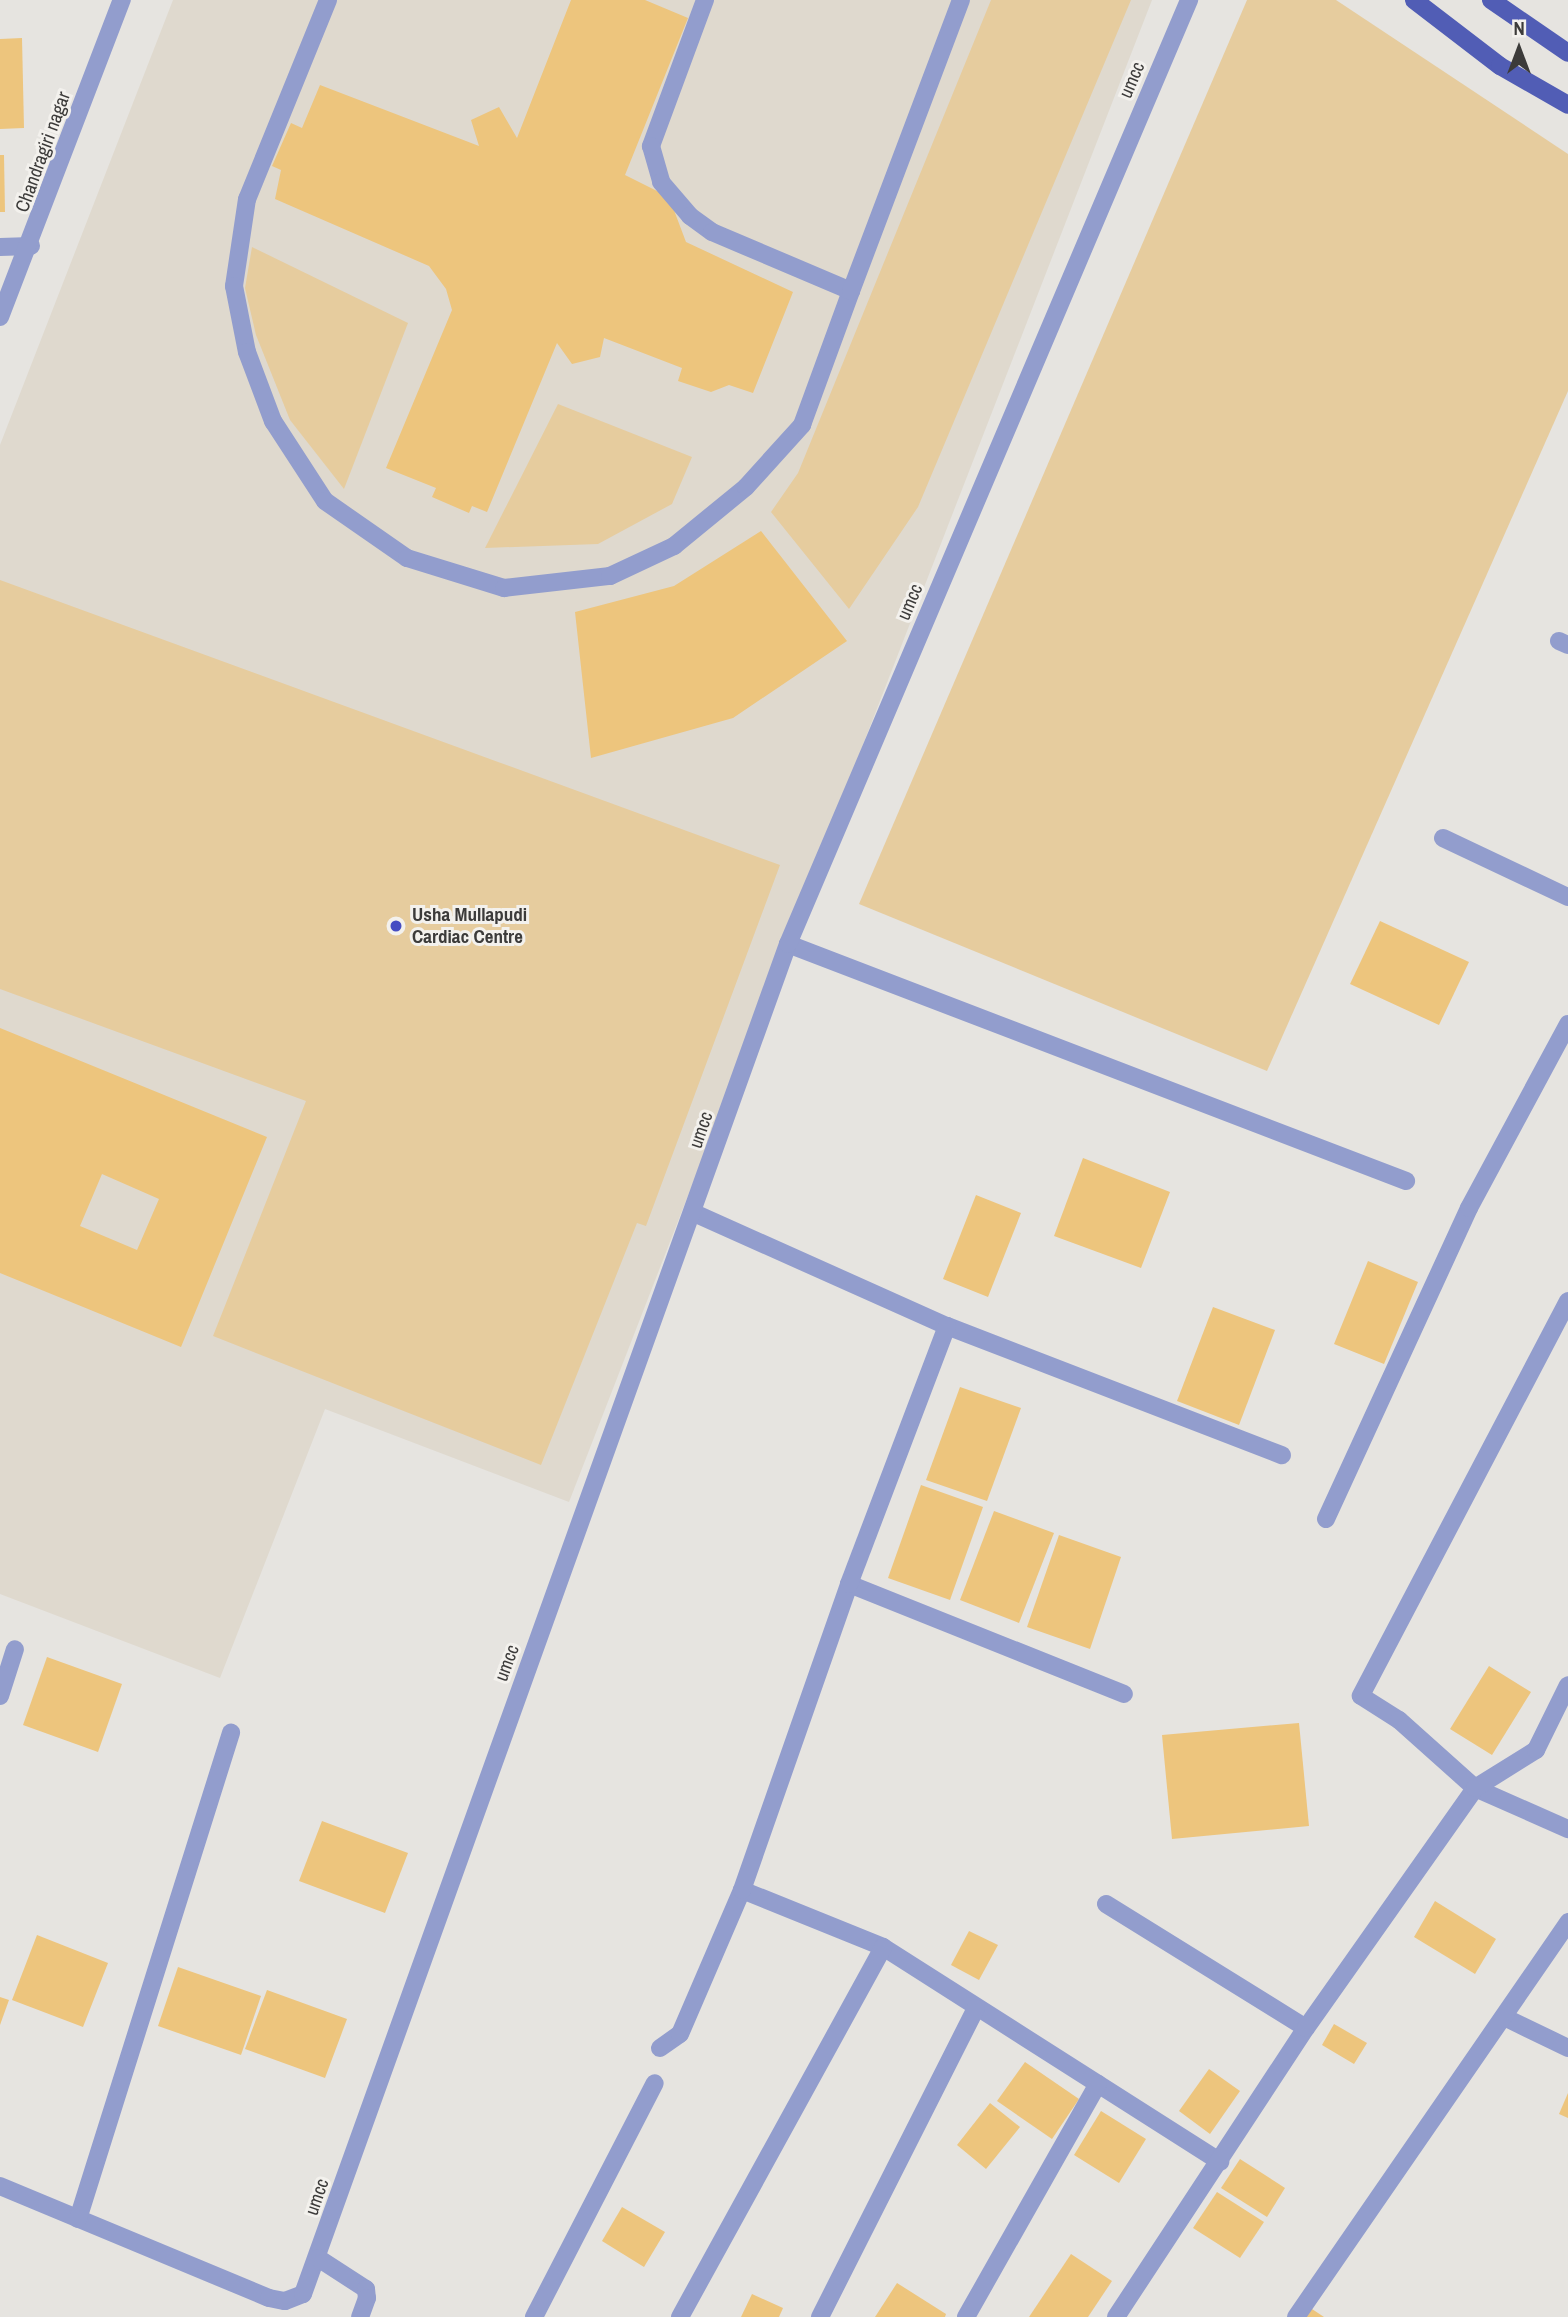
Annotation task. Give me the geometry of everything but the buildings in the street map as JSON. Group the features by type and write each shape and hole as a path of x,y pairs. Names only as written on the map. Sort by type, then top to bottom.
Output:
{"main road":[{"path":"1413,0 1500,66 1568,105"},
{"path":"1491,0 1568,53"}],"street":[{"name":"Chandragiri nagar","path":"0,317 31,246 122,0"},
{"path":"328,0 247,198 234,286 247,352 273,421 325,500 407,558 504,588 610,576 674,546 746,487 802,425 961,0"},
{"path":"705,0 651,146 662,182 690,216 712,232 850,291"},
{"name":"umcc","path":"78,2219 269,2298 285,2301 303,2294 318,2258 414,1978 694,1213 788,944 1189,0"},
{"path":"0,247 31,246"},
{"path":"1443,838 1568,897"},
{"path":"788,944 1406,1181"},
{"path":"1326,1519 1469,1208 1568,1024"},
{"path":"694,1213 947,1326 1282,1455"},
{"path":"1568,1301 1361,1696 1399,1720 1475,1788 1568,1829"},
{"path":"660,2048 680,2034 742,1889 849,1584 947,1326"},
{"path":"849,1584 1124,1694"},
{"path":"0,1696 15,1649"},
{"path":"1116,2317 1306,2028 1475,1788 1535,1750 1568,1685"},
{"path":"0,2186 78,2219 231,1733"},
{"path":"742,1889 883,1947 1220,2162"},
{"path":"1105,1904 1306,2028"},
{"path":"1296,2317 1568,1922"},
{"path":"680,2317 883,1947"},
{"path":"820,2317 976,2008"},
{"path":"1504,2017 1568,2048"},
{"path":"534,2317 655,2083"},
{"path":"967,2317 1098,2084"},
{"path":"318,2258 366,2289 368,2298 360,2317"}],"shaded area":[{"name":"Usha Mullapudi Cardiac Centre","path":"173,0 1152,0 569,1502 325,1409 220,1678 0,1594 0,445"},
{"path":"991,0 1131,0 918,507 849,609 771,512 798,473"},
{"path":"1247,0 1336,0 1568,154 1568,391 1267,1071 859,904"},
{"path":"252,247 408,323 344,489 290,420 256,335 245,288"},
{"path":"558,404 692,457 672,504 598,544 485,548"},
{"path":"0,580 780,865 646,1226 637,1223 541,1465 213,1336 306,1101 0,989"}],"place":[{"name":"Usha Mullapudi Cardiac Centre","path":"396,926"}]}
